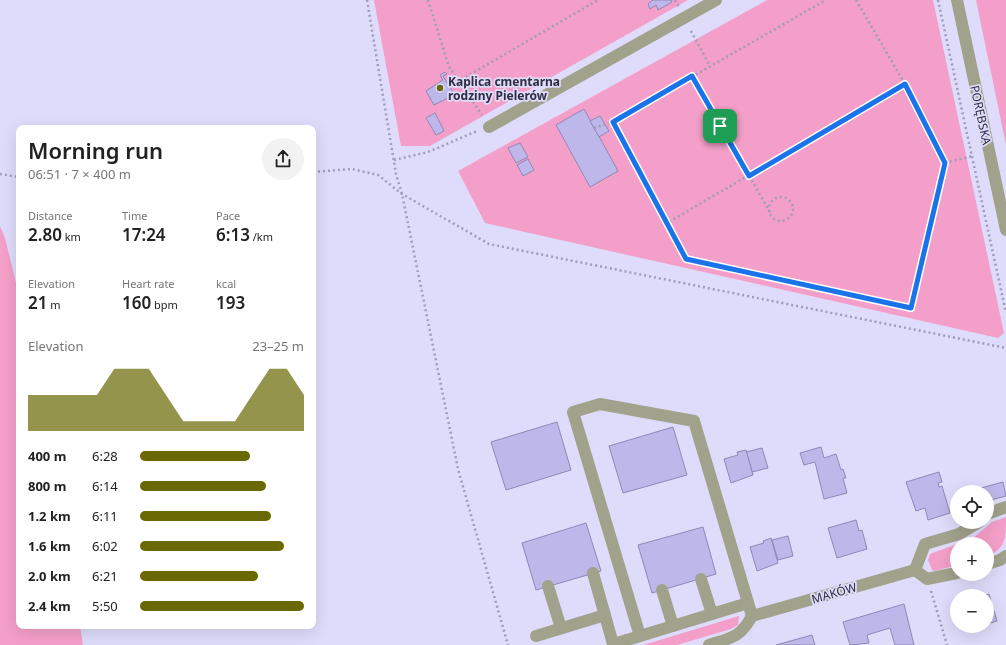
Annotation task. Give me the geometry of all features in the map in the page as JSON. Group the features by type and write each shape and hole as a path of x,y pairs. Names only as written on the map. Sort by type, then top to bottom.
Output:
{"street":[{"path":"489,127 716,0"},
{"name":"PORĘBSKA","path":"957,0 1006,230"},
{"path":"640,636 573,412 600,404 694,421 752,616 742,632 731,638 709,645"},
{"path":"994,511 1006,507"},
{"path":"950,574 927,579 915,570 925,544 959,534 967,529"},
{"path":"994,562 1006,556"},
{"name":"MAKÓW","path":"752,616 915,570"},
{"path":"593,573 613,644 625,642 748,603"},
{"path":"701,579 712,614"},
{"path":"548,586 561,628"},
{"path":"662,590 672,626"},
{"path":"536,636 605,615"}],"path":[{"path":"367,0 396,174 402,194 458,469 508,645"},
{"path":"394,160 428,152 489,127 449,67 428,0"},
{"path":"459,81 598,0"},
{"path":"594,128 613,122 826,0"},
{"path":"613,122 686,259 911,308 945,163 905,84 856,0"},
{"path":"938,0 1006,313"},
{"path":"685,18 710,66"},
{"path":"692,76 771,214 780,221 787,220 792,214 791,202 785,198 777,198 770,207 771,214"},
{"path":"667,223 905,84"},
{"path":"945,163 972,156"},
{"path":"316,172 352,169 378,175 402,194 489,244 1006,348"},
{"path":"0,174 16,177"},
{"path":"927,579 947,645"}],"shaded area":[{"path":"374,0 688,0 430,146 401,146"},
{"path":"767,0 933,0 1004,333 998,338 485,223 458,171"},
{"path":"976,0 1006,0 1006,145"},
{"path":"0,226 5,238 16,283 16,629 80,629 83,645 0,645"},
{"path":"1006,517 1004,542 998,550 994,552 994,537 974,537 984,529 994,529 994,521"},
{"path":"950,547 950,567 935,571 932,570 928,560 930,554"},
{"path":"739,616 738,625 731,629 677,645 643,645"}],"building":[{"path":"653,0 671,0 672,2 658,10 656,5 650,9 648,4"},
{"name":"Kaplica cmentarna rodziny Pielerów","path":"445,72 447,74 443,76 456,97 459,95 461,98 456,101 452,96 434,105 426,91 443,80 440,75"},
{"path":"584,109 618,171 590,187 556,125"},
{"path":"435,113 444,131 436,135 426,118"},
{"path":"600,116 609,131 599,137 590,121"},
{"path":"520,143 528,157 516,163 508,148"},
{"path":"528,159 534,170 523,176 517,165"},
{"path":"557,422 571,470 506,490 491,442"},
{"path":"673,427 687,475 623,493 609,446"},
{"path":"821,447 824,458 836,454 841,470 843,469 846,478 843,478 847,493 824,499 815,462 804,465 800,453"},
{"path":"762,448 768,468 752,472 746,452"},
{"path":"746,450 753,475 731,483 724,459 738,455 737,452"},
{"path":"939,472 942,482 938,483 939,487 942,486 950,513 928,520 925,508 916,511 906,482"},
{"path":"1003,482 1006,496 994,499 994,485 992,485"},
{"path":"856,520 859,531 862,530 867,549 837,558 828,528"},
{"path":"586,523 601,571 536,590 522,543"},
{"path":"703,527 716,574 652,593 638,545"},
{"path":"788,536 793,556 778,560 772,540"},
{"path":"771,538 778,563 757,571 750,547 764,543 763,541"},
{"path":"904,604 914,645 895,645 890,628 867,635 869,643 850,645 843,622"},
{"path":"994,611 997,621 994,622"},
{"path":"812,635 815,645 776,645"}],"place":[{"name":"Kaplica cmentarna rodziny Pielerów","path":"440,88"}],"route":[{"path":"692,76 720,126 749,176 855,115 905,84 945,163 911,308 686,259 613,122 692,76"}]}
